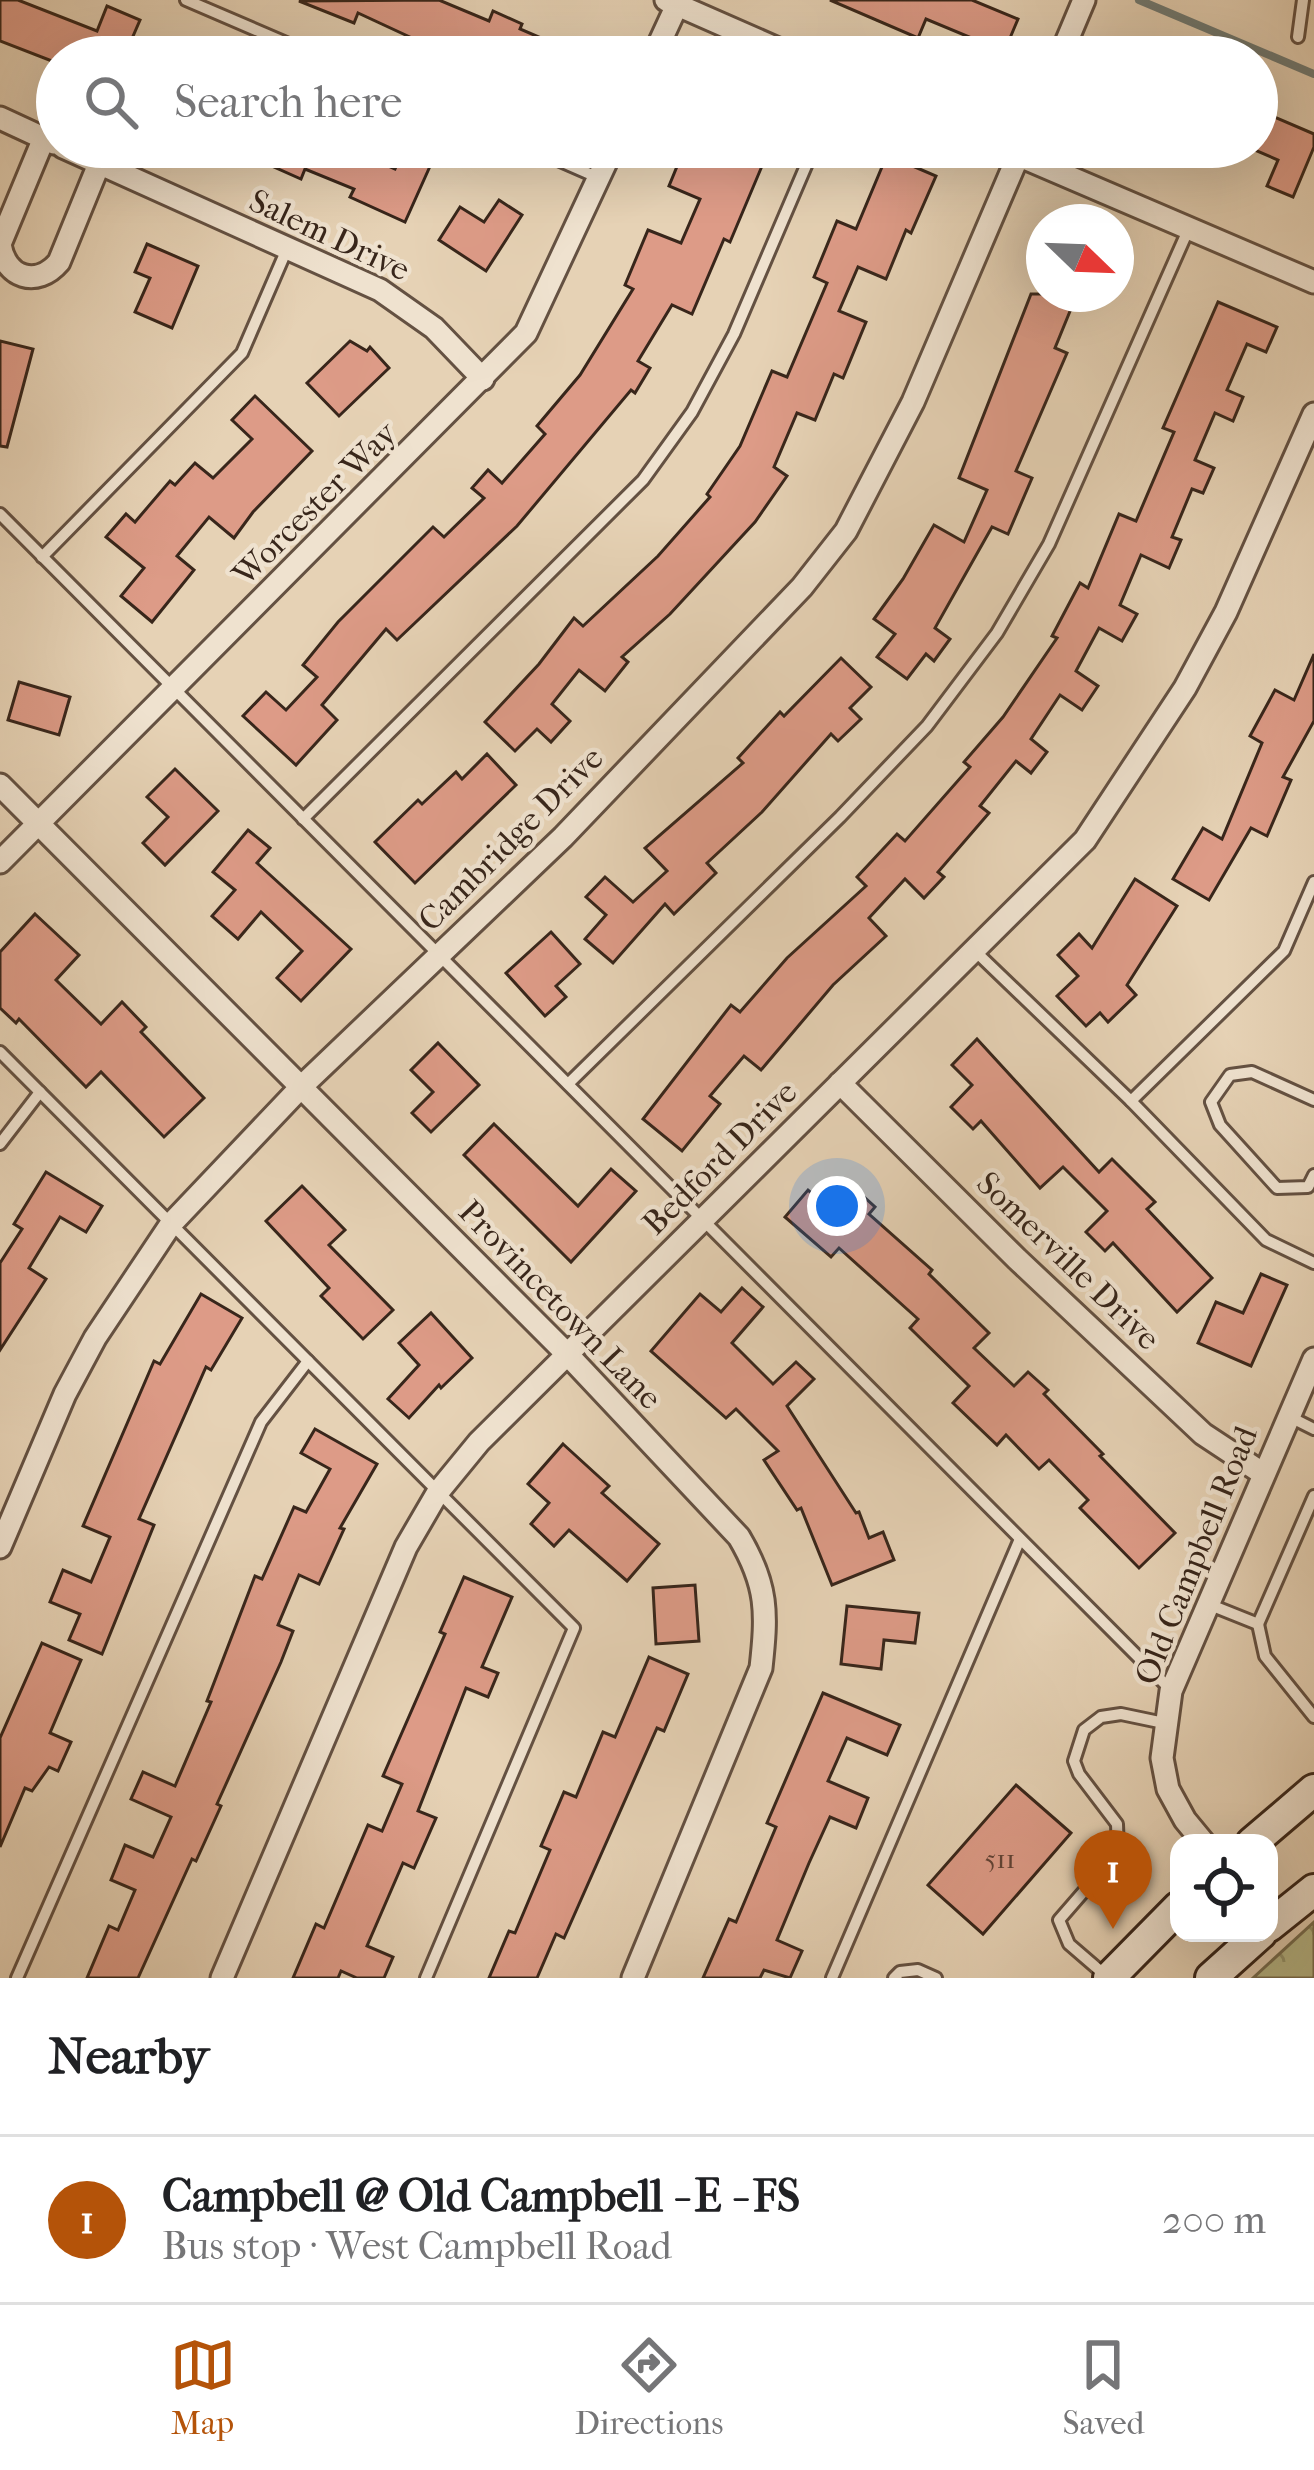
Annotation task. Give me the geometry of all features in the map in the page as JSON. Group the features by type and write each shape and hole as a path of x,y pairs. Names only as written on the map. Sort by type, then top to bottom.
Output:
{"main road":[{"path":"1263,1834 1314,1790"},
{"path":"1278,1916 1314,1890"},
{"path":"1108,1978 1170,1916"},
{"path":"1210,1978 1248,1942"}],"street":[{"path":"1069,36 1084,0"},
{"path":"660,36 672,2 749,36"},
{"name":"Salem Drive","path":"0,118 36,134"},
{"path":"41,168 0,244 2,258 15,273 35,278 51,272 59,262 97,168"},
{"name":"Salem Drive","path":"108,168 406,306 483,380"},
{"name":"Worcester Way","path":"0,862 526,333 604,168"},
{"name":"Cambridge Drive","path":"0,1546 65,1394 138,1270 171,1224 301,1087 563,837 802,587 846,531 913,402 1006,168"},
{"path":"1054,168 1314,282"},
{"name":"Bedford Drive","path":"222,1978 406,1547 438,1492 479,1442 1085,840 1154,738 1226,612 1314,414"},
{"name":"Provincetown Lane","path":"0,785 568,1355 739,1538 758,1570 766,1619 761,1668 632,1978"},
{"name":"Somerville Drive","path":"840,1083 1203,1434 1262,1473"},
{"name":"Old Campbell Road","path":"1197,1834 1168,1789 1162,1758 1172,1690 1314,1359"}],"lane":[{"path":"186,0 270,36"},
{"path":"1298,37 1303,0"},
{"path":"576,168 599,178"},
{"path":"303,819 643,480 692,412 734,334 805,168"},
{"path":"568,1084 927,726 997,633 1049,544 1189,228"},
{"path":"42,556 242,352 287,249"},
{"path":"0,514 1172,1690"},
{"path":"1132,1101 1284,951 1314,882"},
{"path":"974,950 1132,1101 1266,1240 1314,1263"},
{"path":"0,1052 574,1628 426,1978"},
{"path":"1314,1100 1252,1072 1230,1075 1211,1102 1220,1125 1277,1188 1308,1187 1314,1174"},
{"path":"0,1144 40,1092"},
{"path":"17,1978 261,1422 308,1361"},
{"path":"1288,1416 1314,1430"},
{"path":"1314,1496 1258,1624 1264,1656 1314,1717"},
{"path":"832,1978 1021,1539"},
{"path":"1207,1603 1258,1624"},
{"path":"1108,1978 1069,1943 1059,1920 1118,1852 1117,1824 1074,1761 1084,1730 1101,1718 1121,1714 1164,1723"},
{"path":"894,1978 900,1972 918,1970 936,1978"}],"green space":[{"path":"1314,1922 1314,1978 1253,1978"}],"building":[{"path":"0,0 18,0 97,31 107,6 140,20 133,36 36,36 36,55 0,41"},
{"path":"439,0 489,21 493,11 536,36 408,36 358,13 354,23 299,1"},
{"path":"830,0 972,0 1018,19 1011,36 967,36 926,19 919,36"},
{"path":"1278,119 1314,134 1314,147 1293,197 1267,186 1278,168"},
{"path":"276,168 429,168 405,222 350,197 354,189 305,169 301,179"},
{"path":"676,168 761,168 692,314 672,305 638,361 650,368 635,393 631,390 517,526 397,640 386,629 322,705 337,720 296,765 243,716 266,692 286,710 317,677 303,665 338,622 433,527 444,537 484,498 472,488 488,470 502,483 545,434 537,426 580,375 633,289 625,285 648,230 681,243 700,199 669,186"},
{"path":"882,168 917,168 936,176 886,279 858,267 839,311 866,322 843,378 834,374 815,420 797,413 774,467 787,476 755,522 670,614 622,657 628,662 605,691 579,670 552,704 570,721 551,742 537,729 515,751 485,722 574,618 583,626 658,556 710,497 707,494 740,446 772,371 787,377 827,283 814,277 837,221 856,229"},
{"path":"499,200 522,215 486,271 439,240 460,207 484,222"},
{"path":"147,244 198,266 172,328 135,312 150,278 135,272"},
{"path":"1218,302 1277,327 1266,352 1247,344 1227,390 1243,397 1233,421 1215,413 1195,460 1214,468 1203,493 1192,489 1172,537 1181,540 1169,568 1141,555 1120,605 1137,614 1122,641 1099,628 1076,671 1098,686 1082,710 1060,695 1031,739 1047,752 1031,773 1016,761 980,806 989,813 938,872 944,877 924,898 905,879 869,918 886,936 833,985 761,1070 744,1056 710,1096 720,1104 682,1151 643,1119 731,1005 740,1012 787,958 866,886 857,877 897,834 905,841 970,767 964,762 1003,717 1057,638 1052,636 1080,583 1088,588 1119,514 1136,521 1174,432 1163,428"},
{"path":"1026,307 1026,312 1070,312 1055,348 1067,353 1016,471 1032,478 1008,534 992,527 935,628 950,639 934,661 926,654 907,679 877,657 895,634 874,619 934,525 964,542 987,490 959,478"},
{"path":"0,341 33,349 7,447 0,446"},
{"path":"350,341 367,351 370,347 389,368 339,416 307,383"},
{"path":"255,396 312,451 234,538 209,517 177,556 194,570 152,622 121,596 144,568 106,537 126,514 135,522 170,481 175,485 195,463 213,478 252,439 232,420"},
{"path":"1314,654 1314,721 1283,777 1291,780 1267,836 1251,828 1209,900 1173,879 1203,828 1222,839 1262,743 1250,736 1275,690 1294,700"},
{"path":"841,658 871,687 850,708 861,719 838,741 831,734 762,812 707,863 716,873 674,914 665,904 613,963 585,939 606,915 586,897 605,877 633,902 667,871 645,848 743,763 738,758 780,712 784,716"},
{"path":"19,682 70,697 59,735 8,720"},
{"path":"487,754 516,785 415,883 375,842 418,800 422,804 456,772 462,779"},
{"path":"175,769 218,811 165,865 143,843 168,817 147,797"},
{"path":"248,830 270,848 257,863 351,949 301,1001 277,978 302,951 261,912 238,939 212,916 235,890 213,872"},
{"path":"1135,879 1177,906 1127,985 1136,995 1108,1022 1100,1013 1086,1026 1057,996 1078,976 1058,955 1079,934 1092,948"},
{"path":"35,914 79,955 56,980 101,1024 122,1002 146,1027 141,1032 204,1098 164,1137 101,1072 86,1087 19,1019 16,1023 0,1008 0,952"},
{"path":"551,932 580,964 556,986 566,997 545,1016 506,973"},
{"path":"977,1039 1099,1172 1112,1159 1155,1202 1147,1209 1212,1278 1177,1312 1113,1243 1105,1251 1086,1232 1107,1211 1063,1167 1040,1188 981,1121 973,1129 951,1107 972,1085 952,1065"},
{"path":"438,1043 479,1085 431,1132 412,1113 433,1092 411,1070"},
{"path":"494,1124 578,1206 611,1169 636,1191 571,1262 464,1155"},
{"path":"46,1172 102,1206 86,1232 60,1217 29,1268 46,1279 0,1350 0,1263 22,1229 14,1224"},
{"path":"851,1185 875,1207 869,1214 932,1270 929,1274 989,1333 974,1348 1014,1386 1028,1372 1048,1390 1044,1394 1175,1533 1139,1568 1080,1508 1088,1500 1049,1460 1039,1469 1006,1435 997,1445 953,1403 969,1386 910,1328 918,1319 839,1248 831,1257 785,1217 808,1190 830,1209"},
{"path":"302,1186 345,1230 329,1245 393,1310 363,1339 321,1296 329,1288 266,1221"},
{"path":"1261,1274 1287,1285 1251,1366 1198,1343 1216,1302 1243,1313"},
{"path":"742,1288 763,1307 732,1343 773,1384 796,1362 814,1379 787,1406 859,1512 869,1538 883,1532 894,1560 832,1585 801,1508 797,1510 764,1460 778,1451 736,1409 726,1418 651,1351 700,1294 721,1312"},
{"path":"201,1294 242,1318 211,1370 206,1367 139,1519 154,1525 102,1654 69,1640 80,1614 50,1602 63,1570 91,1582 110,1537 83,1526 154,1361 160,1364"},
{"path":"431,1313 472,1358 409,1418 388,1399 419,1365 399,1343"},
{"path":"315,1429 377,1464 340,1528 344,1529 319,1584 299,1575 278,1625 293,1631 281,1662 217,1804 221,1806 138,1978 87,1978 109,1926 118,1930 135,1890 111,1880 125,1845 153,1857 171,1817 131,1799 143,1772 175,1786 211,1702 207,1701 255,1576 262,1579 294,1507 306,1512 330,1469 301,1453"},
{"path":"563,1444 609,1486 602,1493 659,1544 627,1581 569,1530 554,1546 531,1524 549,1503 528,1484"},
{"path":"464,1577 512,1597 482,1667 498,1673 488,1697 466,1688 418,1811 436,1818 414,1868 403,1863 367,1946 393,1957 384,1978 357,1978 341,1971 338,1978 293,1978 316,1924 324,1928 368,1825 382,1831 402,1784 383,1776 445,1634 440,1632"},
{"path":"695,1585 699,1641 656,1644 653,1588"},
{"path":"847,1606 919,1613 915,1643 884,1640 881,1669 841,1664"},
{"path":"42,1643 81,1660 50,1733 71,1742 58,1771 49,1767 32,1791 25,1788 0,1847 0,1738"},
{"path":"649,1657 688,1674 664,1731 657,1728 564,1938 556,1934 537,1978 489,1978 509,1931 515,1933 550,1850 541,1846 564,1792 576,1797 603,1732 615,1737"},
{"path":"823,1693 900,1725 887,1755 847,1738 828,1781 868,1798 856,1828 830,1817 809,1863 777,1940 802,1951 790,1978 764,1970 760,1978 703,1978 729,1919 736,1922 776,1827 767,1823"},
{"path":"1016,1785 1071,1833 983,1934 928,1885"}],"waterway":[{"path":"1139,0 1224,36"},
{"path":"1278,59 1314,74"}],"place":[{"name":"Campbell @ Old Campbell - E - FS","path":"1113,1929"}]}
